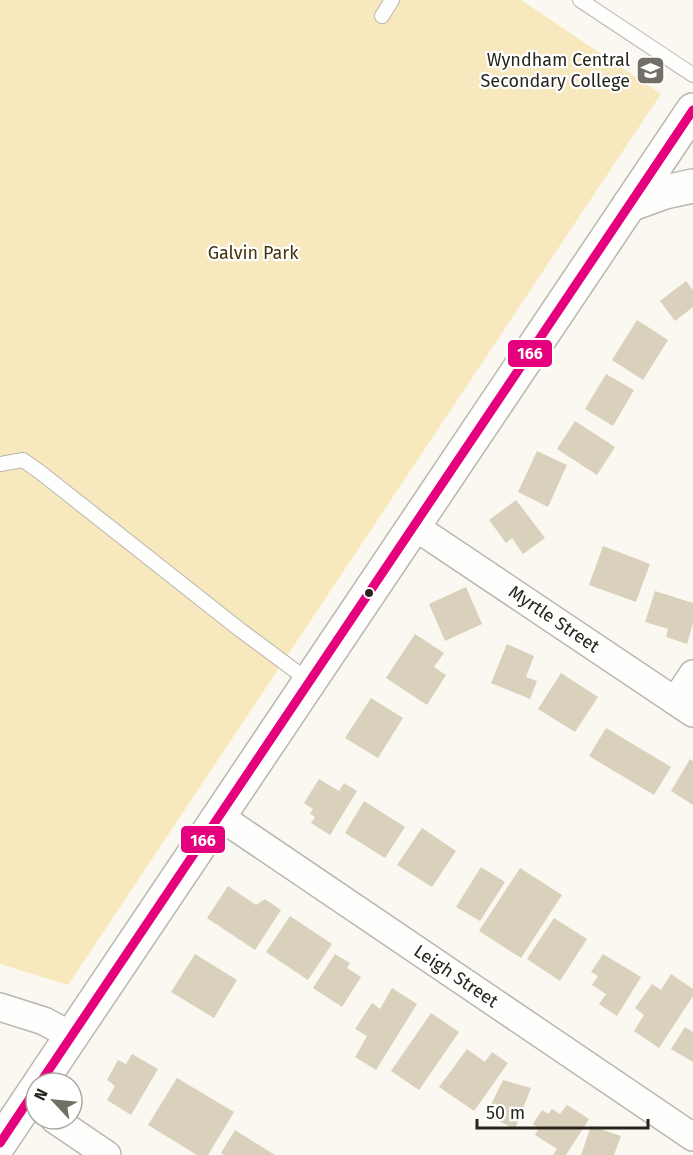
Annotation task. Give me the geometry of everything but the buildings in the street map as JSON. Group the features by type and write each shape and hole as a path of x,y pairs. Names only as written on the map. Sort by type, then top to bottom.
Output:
{"street":[{"path":"54,1071 72,1036 219,816 629,205 691,118"},
{"path":"629,205 693,186"},
{"name":"Myrtle Street","path":"414,525 684,707"},
{"path":"684,707 693,674"},
{"name":"Leigh Street","path":"219,816 693,1137"},
{"path":"0,1007 44,1021 72,1036"},
{"path":"0,1143 24,1117"},
{"path":"77,1131 107,1155"}],"lane":[{"path":"381,16 392,0"},
{"path":"580,0 693,75"},
{"path":"0,464 23,460 239,629 310,681"}],"green space":[{"name":"Galvin Park","path":"0,0 521,0 661,94 68,985 0,964"}],"transit line":[{"name":"166","path":"48,1071 693,110"},
{"name":"166","path":"0,1143 24,1107"}],"place":[{"name":"Wyndham Central Secondary College","path":"651,70"}]}
